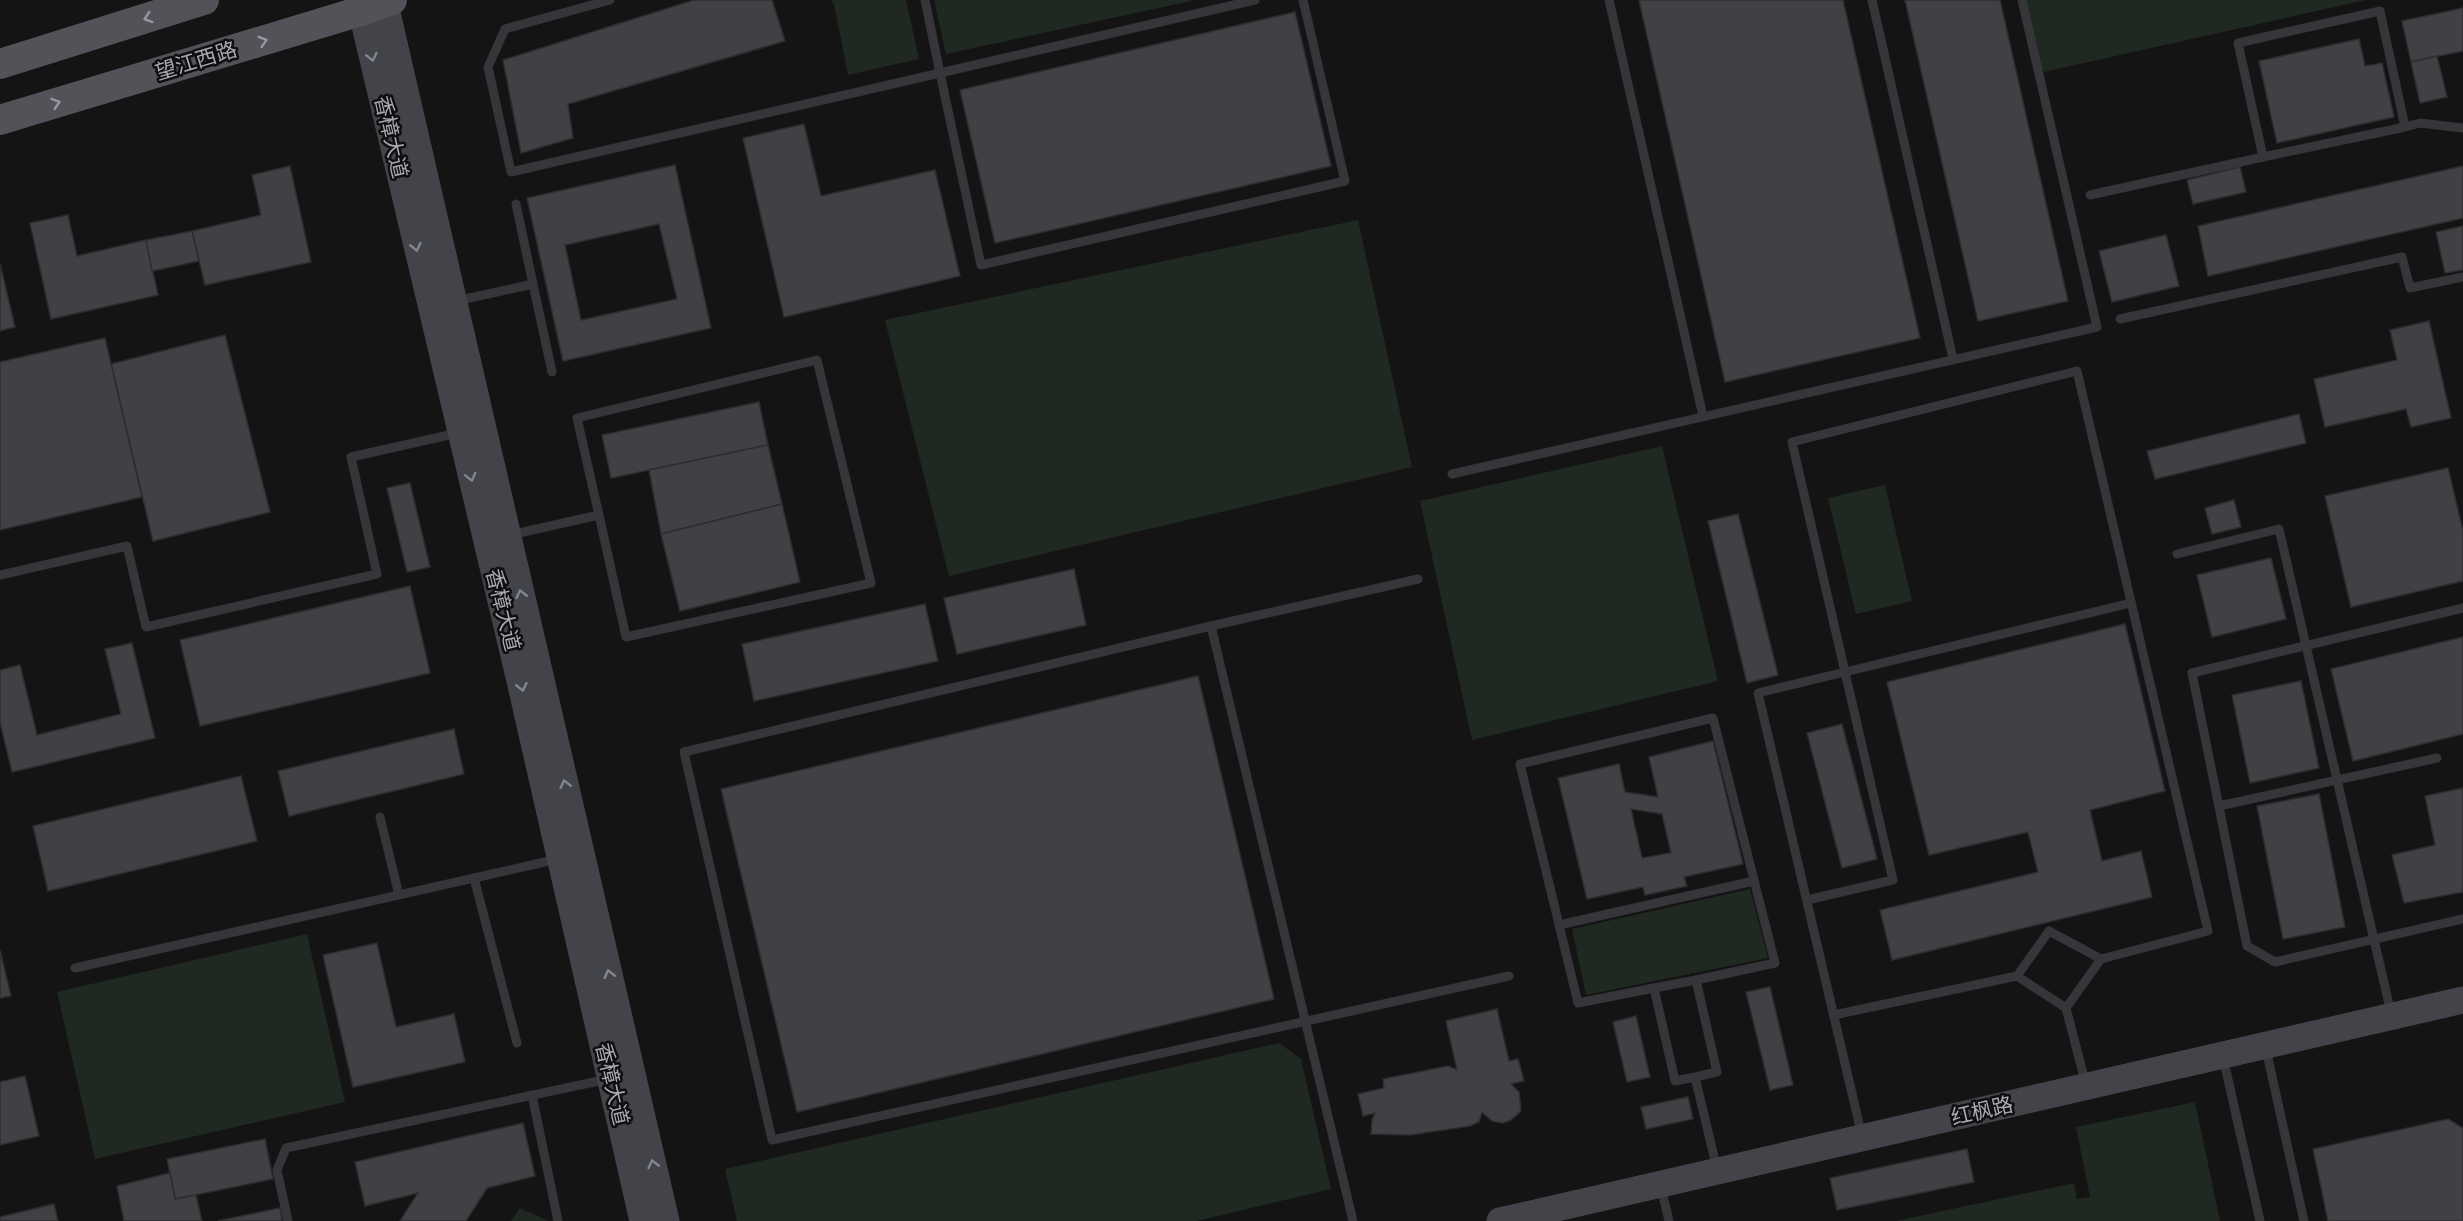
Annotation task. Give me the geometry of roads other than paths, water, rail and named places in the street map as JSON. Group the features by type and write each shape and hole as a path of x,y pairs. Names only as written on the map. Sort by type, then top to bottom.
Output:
{"main road":[{"path":"0,64 204,0"},
{"name":"望江西路","path":"0,120 376,3"},
{"name":"香樟大道","path":"376,3 454,301 666,1221"},
{"name":"香樟大道","path":"376,3 460,432 561,859 643,1221"},
{"name":"红枫路","path":"1500,1221 2463,1000"}],"lane":[{"path":"610,0 505,29 488,67 511,172 940,74 1214,5 1255,0"},
{"path":"925,0 981,265 1345,181 1303,0"},
{"path":"1609,0 1703,416"},
{"path":"1872,0 1953,359"},
{"path":"1452,474 2097,327 2022,0"},
{"path":"2263,157 2238,43 2380,11 2405,127"},
{"path":"2090,195 2420,123 2463,128"},
{"path":"516,204 552,372"},
{"path":"2120,319 2402,257 2410,288 2463,277"},
{"path":"454,301 533,284"},
{"path":"817,360 871,583 626,638 599,515 577,418 817,360"},
{"path":"1807,900 1893,880 1792,442 2077,371 2208,931 2101,959 2066,1008"},
{"path":"0,575 128,546 146,627 377,574 351,457 460,432"},
{"path":"508,536 599,515"},
{"path":"2178,554 2279,530 2392,1017"},
{"path":"1418,579 684,752 772,1140 1509,976"},
{"path":"1863,1138 1758,693 2132,603"},
{"path":"2463,609 2192,673 2247,946 2275,962 2463,919"},
{"path":"1211,626 1353,1221"},
{"path":"1713,718 1775,963 1578,1003 1559,925 1520,764 1713,718"},
{"path":"2219,807 2437,758"},
{"path":"380,817 399,895"},
{"path":"75,968 561,859"},
{"path":"474,878 517,1043"},
{"path":"1559,925 1754,880"},
{"path":"1834,1015 2017,976 2049,931 2101,959"},
{"path":"2017,976 2066,1008 2086,1088"},
{"path":"1654,988 1675,1081 1717,1072 1696,980"},
{"path":"2265,1047 2304,1221"},
{"path":"2223,1056 2260,1221"},
{"path":"1695,1077 1718,1172"},
{"path":"288,1221 277,1170 286,1148 611,1079"},
{"path":"532,1095 558,1221"},
{"path":"1661,1184 1669,1221"}]}
